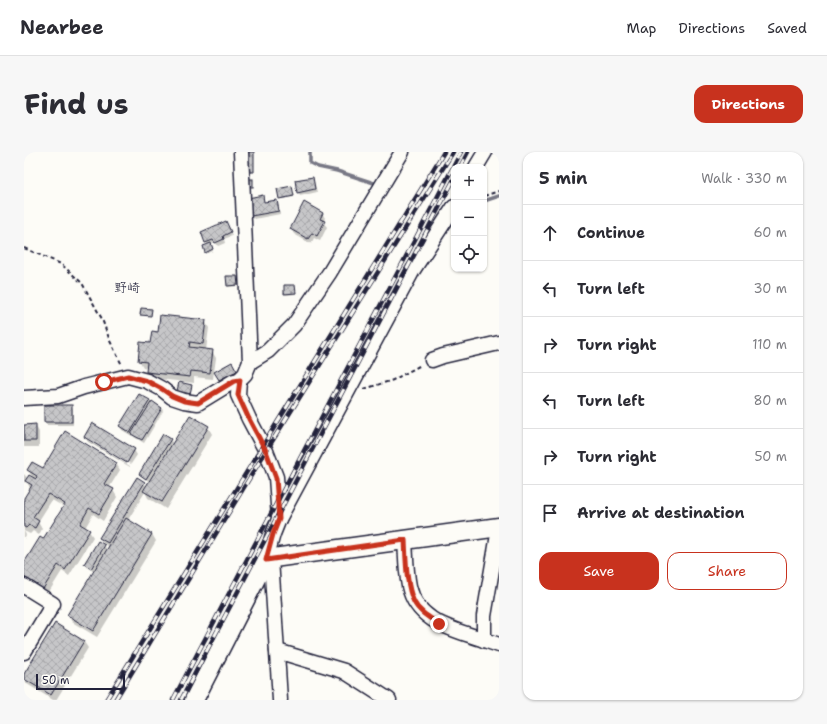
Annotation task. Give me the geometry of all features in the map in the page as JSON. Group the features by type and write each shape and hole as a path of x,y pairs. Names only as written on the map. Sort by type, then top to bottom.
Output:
{"street":[{"path":"241,152 250,362 245,374 240,380 238,395 266,451 276,478 279,519"},
{"path":"250,362 268,352 294,325 330,272 402,152"},
{"path":"478,164 484,152"},
{"path":"280,700 269,560 273,534 279,519 413,270 451,212"},
{"path":"432,360 499,343"},
{"path":"24,398 58,396 84,387 128,376 147,381 172,396 184,401 198,403 234,381 240,380"},
{"path":"269,560 499,528 484,616 484,640"},
{"path":"405,540 409,586 414,602 425,615 439,624 499,645"},
{"path":"194,700 269,560"},
{"path":"24,586 53,604 24,652"},
{"path":"277,652 344,671 389,700"}],"path":[{"path":"487,195 499,190"},
{"path":"24,248 61,264 82,284 102,319 110,341 128,376"},
{"path":"346,395 393,380 432,360"}],"building":[{"path":"247,152 254,152 254,172 248,172"},
{"path":"313,177 315,189 297,193 295,180"},
{"path":"248,179 253,179 253,187 248,187"},
{"path":"292,186 294,196 279,199 277,189"},
{"path":"263,195 264,202 277,200 279,211 251,216 248,198"},
{"path":"304,202 323,213 320,219 325,221 317,236 312,233 308,239 290,229"},
{"path":"226,221 231,232 223,236 224,239 215,243 213,240 205,243 201,232"},
{"path":"211,243 213,249 205,253 203,246"},
{"path":"226,276 237,276 238,285 227,286"},
{"path":"284,285 295,285 296,293 284,294"},
{"path":"141,308 152,309 151,316 140,315"},
{"path":"160,315 206,320 203,344 190,342 189,347 213,350 210,373 191,371 190,377 146,372 147,362 138,361 140,342 150,343 152,331 158,332"},
{"path":"232,362 237,371 219,380 214,372"},
{"path":"179,382 192,385 190,394 177,391"},
{"path":"139,394 150,400 130,433 119,426"},
{"path":"152,401 162,408 142,440 131,434"},
{"path":"44,405 72,405 72,422 44,422"},
{"path":"190,415 209,426 162,502 143,491"},
{"path":"92,423 135,449 127,463 84,437"},
{"path":"36,424 36,441 24,441 24,425"},
{"path":"65,431 117,463 104,484 114,489 99,514 89,508 80,524 90,530 65,570 58,565 43,589 24,577 24,563 40,537 43,539 65,504 48,494 33,517 39,521 35,528 29,525 26,528 24,527 24,498 32,485 25,481 29,475 36,479 37,476 27,470 32,462 43,468"},
{"path":"163,434 171,439 146,479 139,474"},
{"path":"137,477 145,482 108,543 99,538"},
{"path":"126,518 152,534 93,631 67,615"},
{"path":"98,541 105,545 91,569 84,564"},
{"path":"55,623 84,641 51,695 24,679 24,674"}],"waterway":[{"path":"310,152 310,163 318,167 337,171 374,183"},
{"path":"487,200 499,196"}],"railway":[{"path":"106,700 444,152"},
{"path":"115,700 266,451 453,152"},
{"path":"173,700 461,152"},
{"path":"462,164 468,152"},
{"path":"181,700 451,185"}],"district":[{"name":"野崎","path":"127,287"}],"route":[{"path":"104,382 128,376 147,381 172,396 184,401 198,403 234,381 240,380 238,395 266,451 276,478 279,519 266,560 405,540 409,586 414,602 425,615 439,624"}]}
